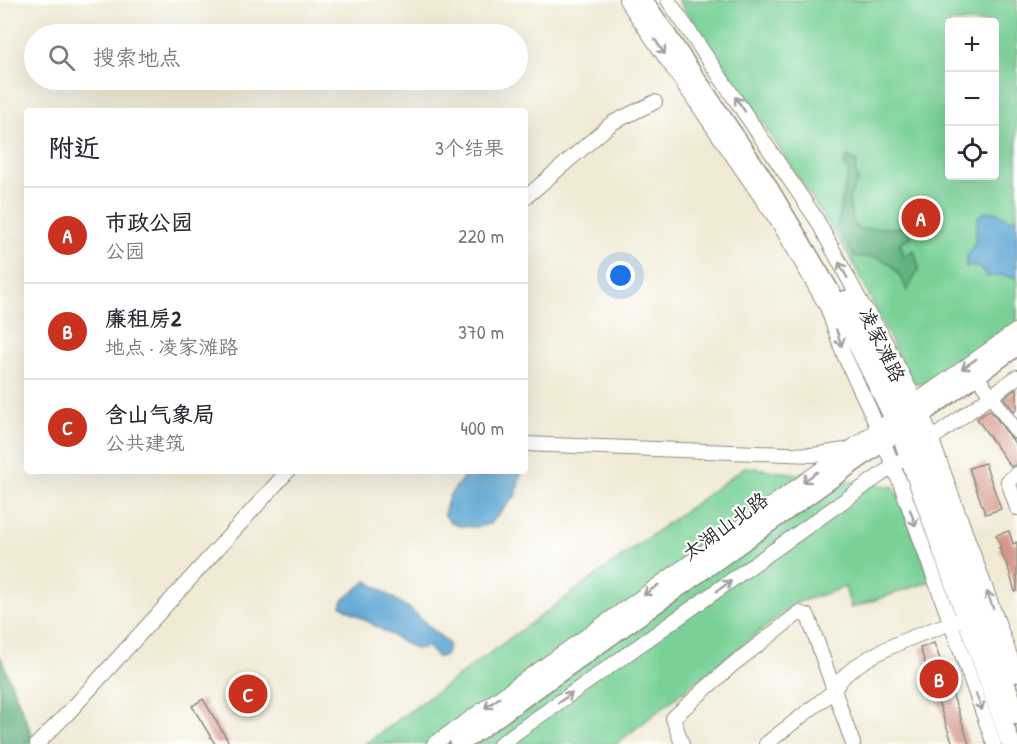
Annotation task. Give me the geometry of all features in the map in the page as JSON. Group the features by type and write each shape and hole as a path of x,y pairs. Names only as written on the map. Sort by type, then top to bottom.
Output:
{"main road":[{"name":"凌家滩路","path":"643,0 762,177 837,303 906,432 958,621 1008,743"},
{"name":"凌家滩路","path":"655,0 771,171 868,337 1017,716"},
{"name":"太湖山北路","path":"476,744 906,432 1017,346"},
{"name":"太湖山北路","path":"459,744 906,432 986,390 1017,358"}],"street":[{"path":"626,0 741,166 803,264 833,320 844,355 906,432"},
{"path":"668,0 817,220 906,432 1017,675"},
{"path":"528,195 612,123 655,102"},
{"path":"500,744 906,432 1017,330"},
{"path":"1017,377 986,390 1017,432"},
{"path":"528,444 813,455 850,449 906,432"},
{"path":"434,744 850,449"},
{"path":"37,744 69,712 285,474"},
{"path":"1017,474 1008,481 1017,508"},
{"path":"682,744 673,718 731,666 799,613 808,616 853,744"},
{"path":"766,744 835,690 838,682 876,653 958,621"}],"green space":[{"path":"678,0 1017,0 1017,324 933,382 923,385 915,383 907,374 852,260 755,111"},
{"path":"847,157 857,162 855,170 858,181 849,199 853,223 858,229 909,227 912,237 900,242 904,256 914,250 919,268 907,291 893,267 882,259 855,257 837,229 849,172 844,165"},
{"path":"745,467 894,487 931,581 851,608 845,587 796,603 616,744 365,744"},
{"path":"0,656 32,735 37,744 0,744"}],"water":[{"path":"987,211 998,213 1010,220 1017,218 1017,279 1002,275 987,277 979,267 966,267 967,256 975,243 978,217"},
{"path":"466,474 521,474 516,495 490,524 477,527 460,526 450,522 444,514 449,496"},
{"path":"367,581 410,609 449,644 445,656 437,657 428,647 415,649 341,606 343,600"}],"building":[{"path":"1017,388 1017,409 1014,412 1004,398"},
{"path":"990,410 1017,446 1017,464 1011,467 977,419"},
{"path":"985,463 1001,509 985,514 969,468"},
{"path":"1009,531 1013,544 1017,542 1017,591 1015,592 996,535"},
{"path":"934,643 969,744 953,744 946,725 920,648"},
{"path":"203,699 230,744 215,744 192,706"}],"place":[{"name":"市政公园","path":"921,218"},
{"name":"廉租房2","path":"939,679"},
{"name":"含山气象局","path":"248,694"}]}
